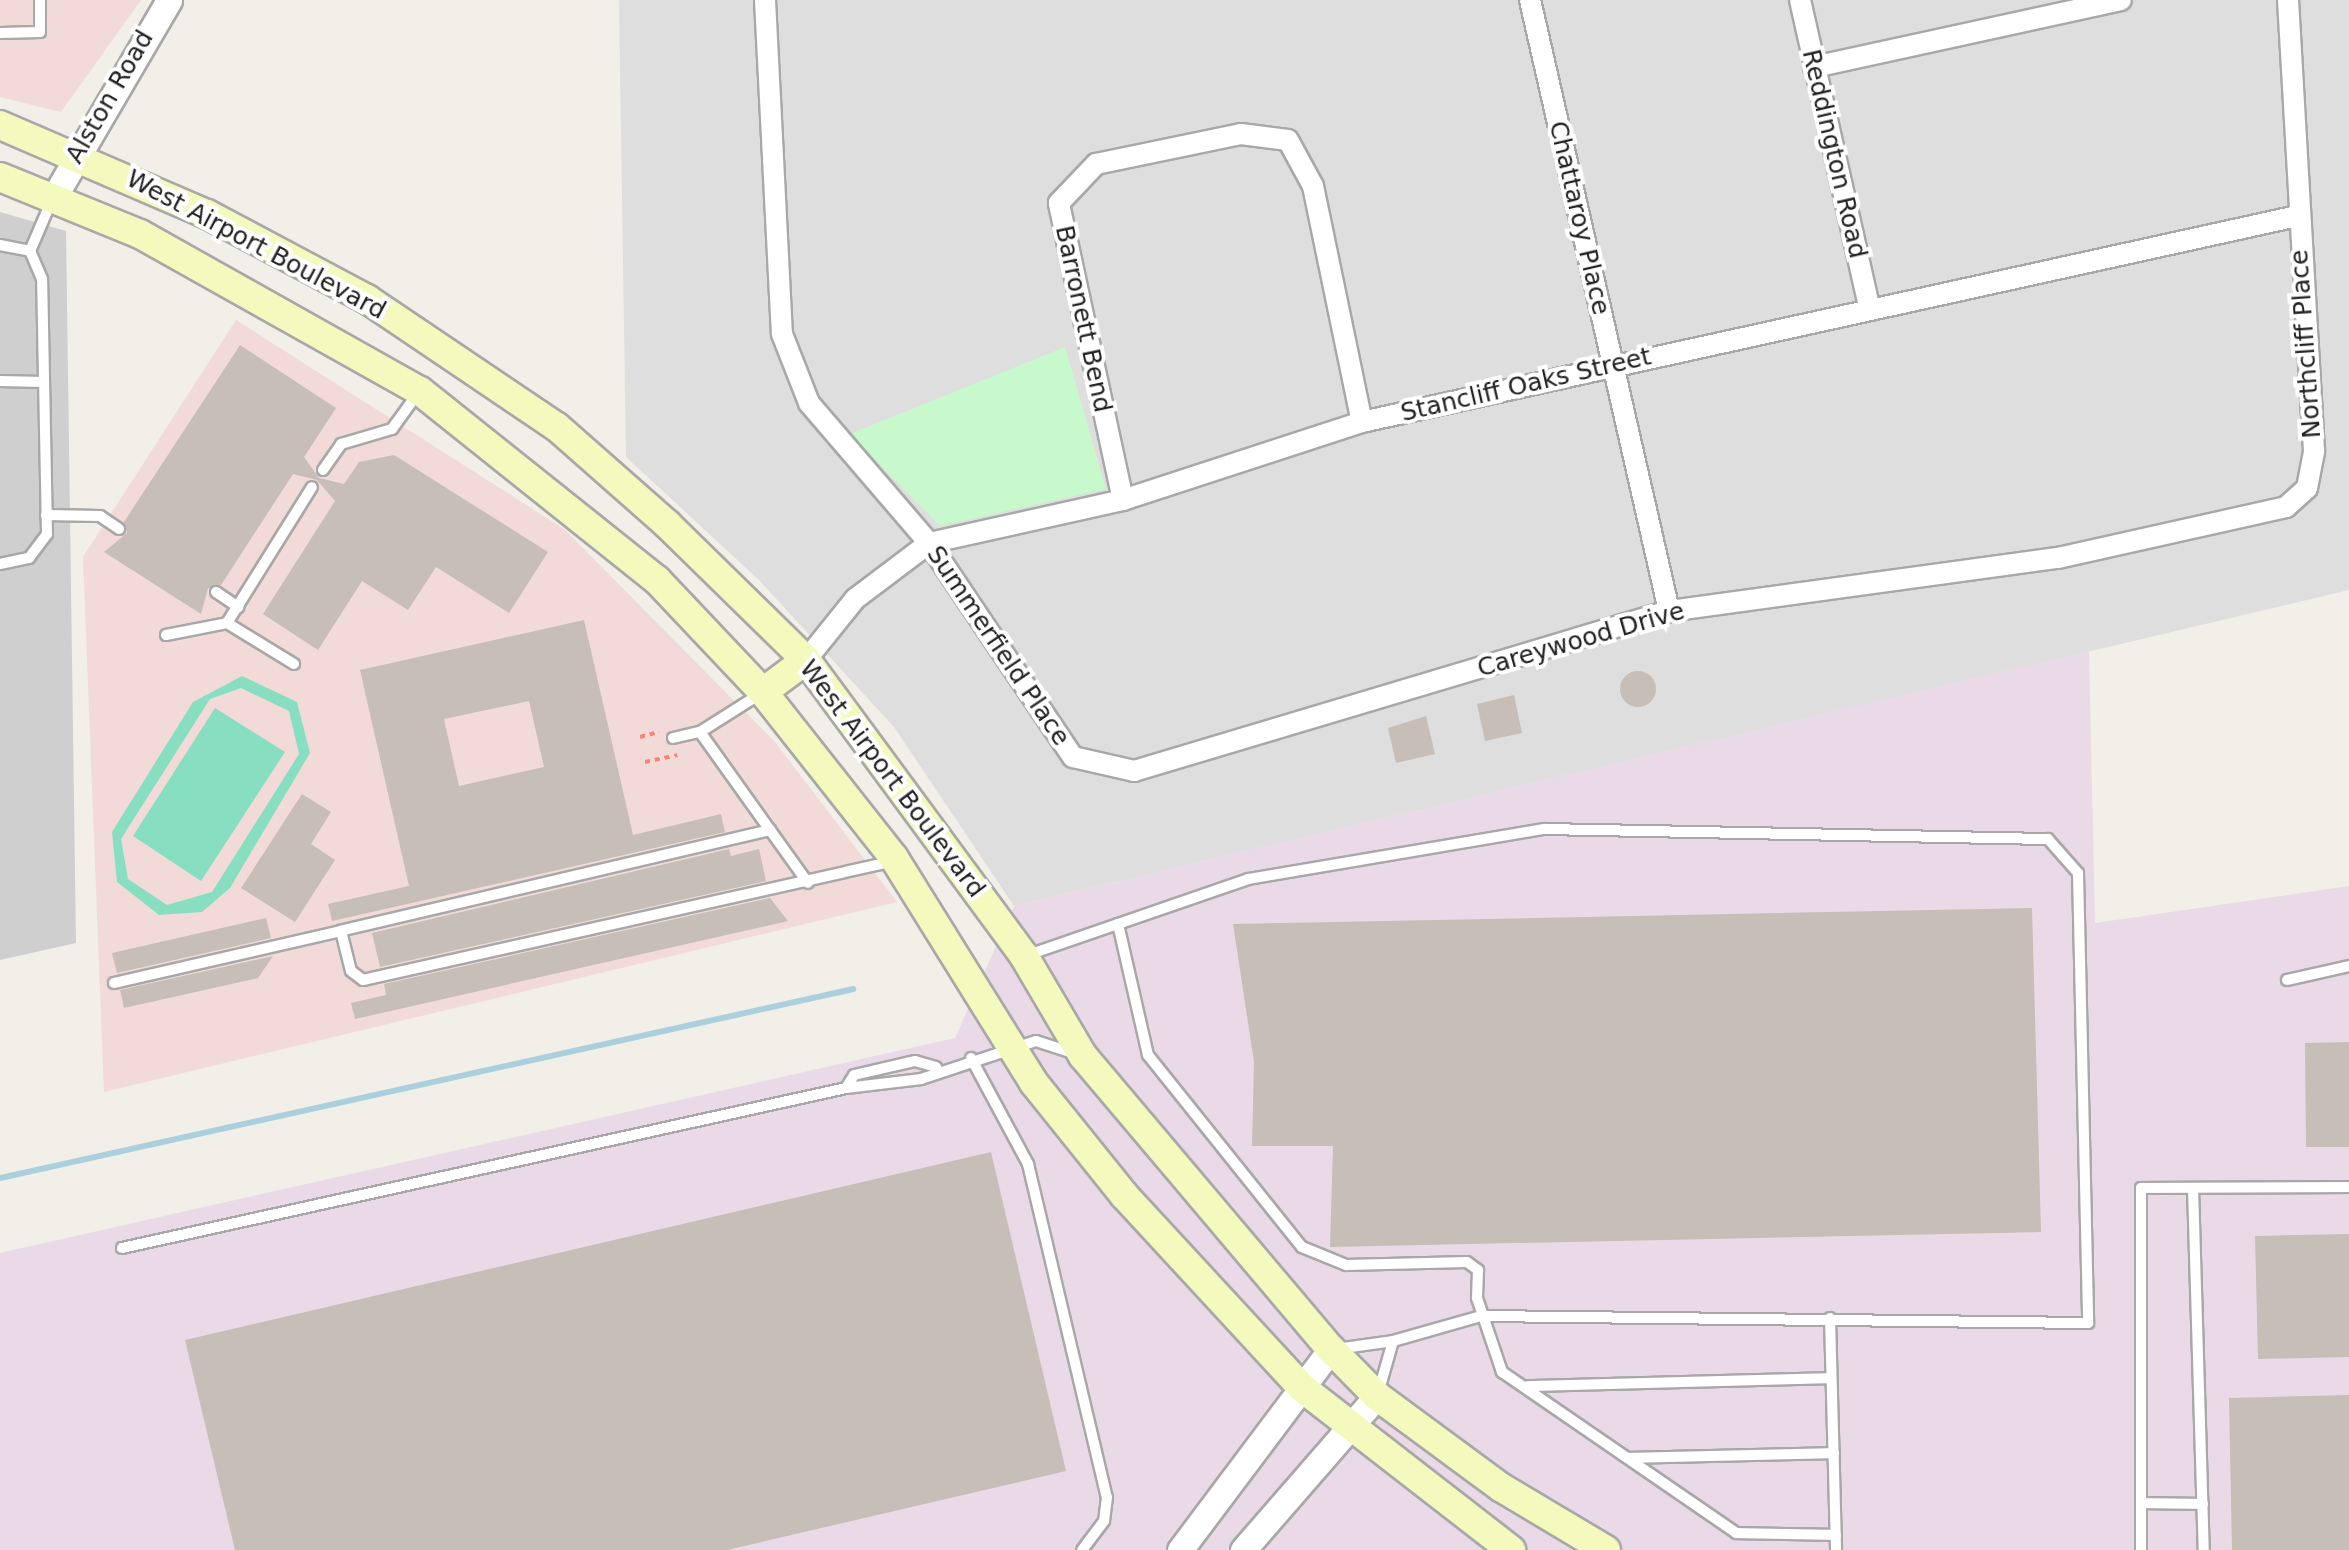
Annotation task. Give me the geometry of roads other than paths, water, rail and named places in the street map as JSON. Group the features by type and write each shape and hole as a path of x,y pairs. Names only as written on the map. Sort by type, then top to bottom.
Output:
{"main road":[{"name":"West Airport Boulevard","path":"0,126 76,152 367,299 556,427 806,660 1024,956 1083,1056 1331,1350 1377,1396 1606,1550"},
{"name":"West Airport Boulevard","path":"0,177 54,197 273,302 420,391 657,580 763,692 895,860 1011,1046 1124,1195 1301,1387 1348,1429 1511,1550"},
{"path":"420,391 447,352"},
{"path":"763,692 806,660"},
{"path":"895,860 934,833"}],"street":[{"name":"Alston Road","path":"54,197 76,152 169,0"},
{"name":"Summerfield Place","path":"765,0 782,334 809,402 930,544 1073,757 1134,771 1174,762"},
{"name":"Chattaroy Place","path":"1530,0 1669,611"},
{"name":"Reddington Road","path":"1800,0 1869,308"},
{"path":"1814,66 2121,0"},
{"name":"Northcliff Place","path":"2058,558 2286,508 2306,488 2314,451 2297,216 2288,0"},
{"name":"Barronett Bend","path":"1123,500 1058,204 1096,164 1242,134 1288,140 1314,186 1362,422"},
{"name":"Stancliff Oaks Street","path":"806,660 855,598 930,544 1123,500 1362,422 2297,216"},
{"name":"Careywood Drive","path":"1174,762 1669,611 2058,558"},
{"path":"1180,1550 1331,1350"},
{"path":"1243,1550 1377,1396"}],"lane":[{"path":"0,33 40,32 40,0"},
{"path":"0,564 28,558 47,534 42,279 30,251 54,197"},
{"path":"0,244 30,251"},
{"path":"0,381 44,382"},
{"path":"322,470 340,444 392,429 420,391"},
{"path":"228,623 312,486"},
{"path":"46,515 100,516 120,529"},
{"path":"216,592 238,607"},
{"path":"166,635 228,623 294,664"},
{"path":"672,733 700,732 763,692"},
{"path":"700,732 808,883"},
{"path":"114,982 770,830"},
{"path":"1024,956 1248,879 1544,830 2048,840 2078,873 2088,1322 1482,1316 1393,1342 1331,1350"},
{"path":"341,931 351,971 363,980 808,883 895,860"},
{"path":"1118,924 1148,1056 1302,1247 1346,1265 1467,1262 1478,1270 1482,1316 1502,1372 1736,1533 1836,1535"},
{"path":"2287,980 2349,966"},
{"path":"122,1248 846,1088 921,1079 936,1067 1036,1041 1083,1056"},
{"path":"971,1058 1028,1164 1107,1497 1104,1521 1082,1550"},
{"path":"846,1088 854,1075 915,1061 936,1067"},
{"path":"2141,1550 2140,1188 2349,1187"},
{"path":"2194,1188 2204,1550"},
{"path":"1830,1318 1836,1550"},
{"path":"1377,1396 1393,1342"},
{"path":"1527,1386 1830,1378"},
{"path":"1627,1458 1834,1453"},
{"path":"2141,1503 2203,1504"}],"waterway":[{"path":"0,1178 853,989"}]}
